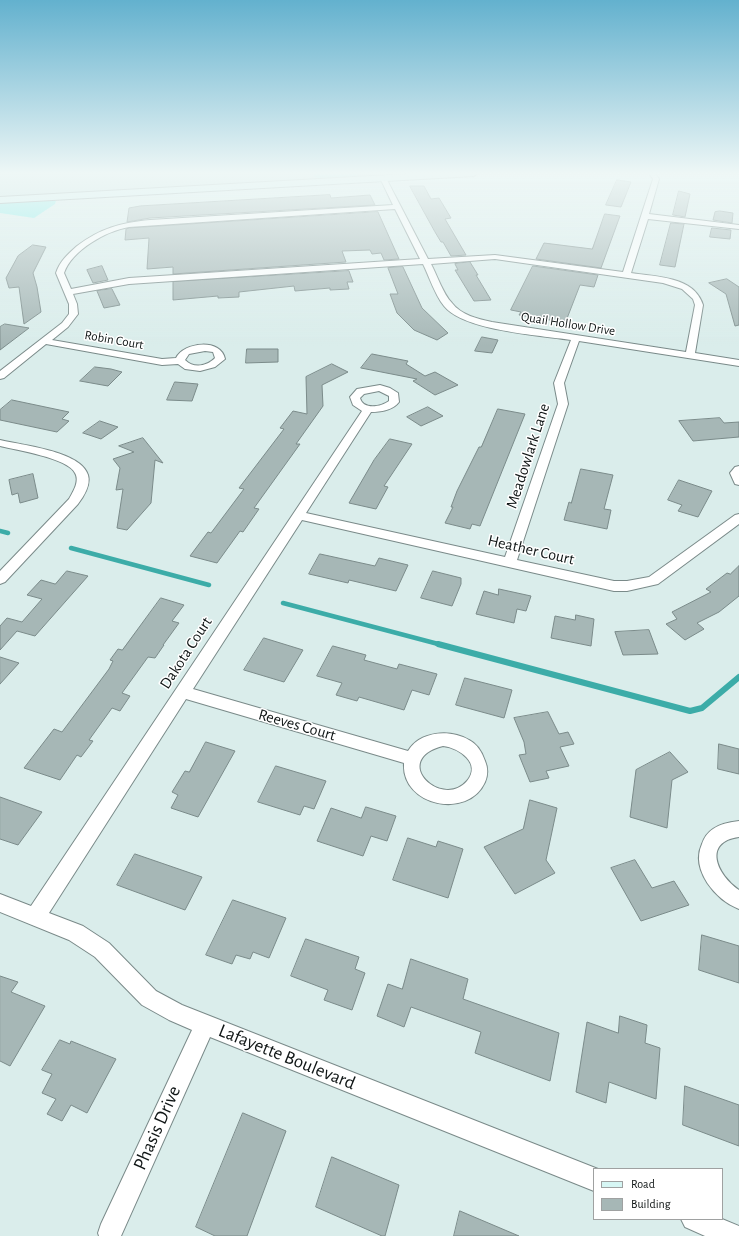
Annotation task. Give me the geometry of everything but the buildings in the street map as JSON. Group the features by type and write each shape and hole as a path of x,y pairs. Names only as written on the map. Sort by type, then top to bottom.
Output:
{"street":[{"path":"0,376 65,325 74,314 73,304 60,273 65,262 101,233 107,231"},
{"name":"Quail Hollow Drive","path":"410,231 447,304 456,312 471,319 491,325 739,363"},
{"path":"627,274 640,231"},
{"path":"68,292 129,281 425,260 505,257 671,281 684,287 696,297 699,304 690,356"},
{"name":"Meadowlark Lane","path":"510,562 563,404 559,383 576,338"},
{"name":"Robin Court","path":"44,341 162,362 180,361"},
{"name":"Dakota Court","path":"35,917 368,409"},
{"path":"0,443 55,456 68,461 78,468 82,477 82,489 74,501 0,578"},
{"path":"739,469 736,473 739,481"},
{"name":"Heather Court","path":"298,515 614,586 627,586 652,580 739,518"},
{"name":"Reeves Court","path":"183,692 412,759"},
{"path":"739,829 726,831 716,836 710,845 707,856 710,869 717,882 729,894 739,900"},
{"name":"Lafayette Boulevard","path":"0,904 76,932 102,950 149,998 176,1013 593,1179"},
{"name":"Phasis Drive","path":"110,1233 205,1024"},
{"path":"695,1220 735,1236"}],"waterway":[{"path":"0,531 8,533"},
{"path":"71,548 209,585"},
{"path":"283,603 442,645"},
{"path":"438,644 690,711 702,708 739,677"}]}
